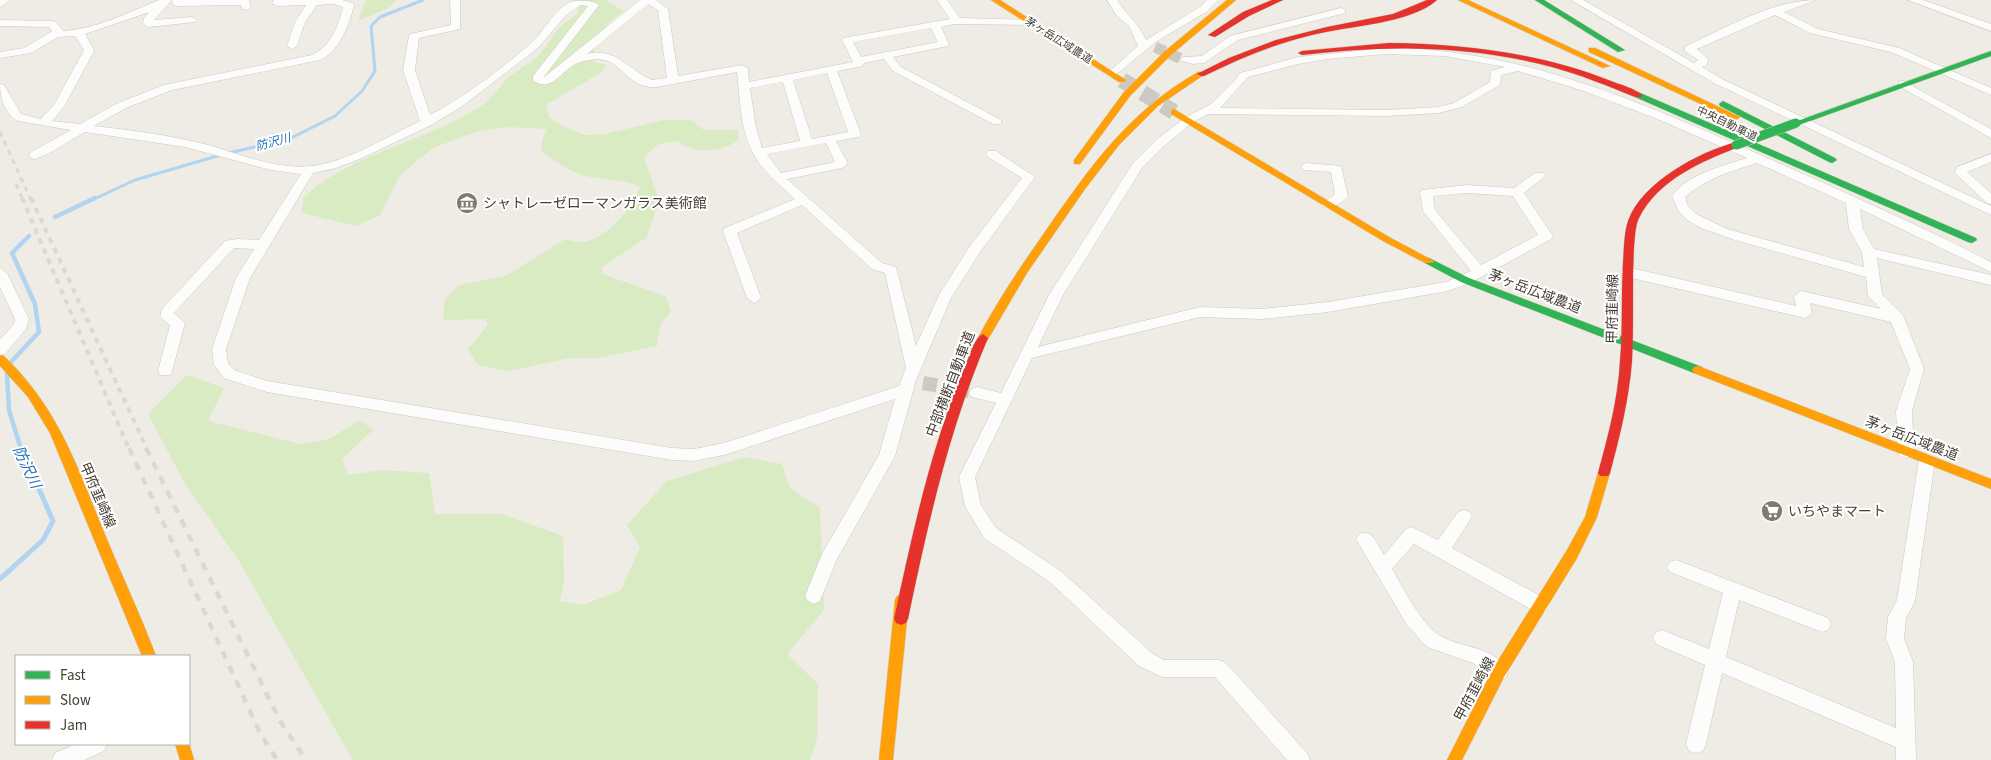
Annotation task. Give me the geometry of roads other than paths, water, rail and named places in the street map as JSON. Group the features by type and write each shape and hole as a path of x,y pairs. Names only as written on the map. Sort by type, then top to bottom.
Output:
{"main road":[{"name":"茅ヶ岳広域農道","path":"995,0 1118,77"},
{"path":"1072,168 1127,94 1168,53 1232,0"},
{"path":"1093,140 1156,78 1197,45 1246,14 1279,0"},
{"path":"1143,116 1172,91 1196,76 1237,56 1326,29 1384,19 1408,12 1433,0"},
{"name":"中央自動車道","path":"1462,0 1616,70 1972,240 1984,241 1914,202"},
{"name":"中央自動車道","path":"1481,0 1844,167 1640,61 1539,0"},
{"path":"1143,116 1204,83 1244,68 1288,56 1334,47 1386,42 1435,42 1474,46 1516,54 1614,85 1729,133 1972,240"},
{"name":"甲府韮崎線","path":"1454,760 1499,672 1572,554 1591,517 1621,414 1627,342 1630,238 1633,220 1652,192 1674,173 1733,146 1991,52"},
{"name":"茅ヶ岳広域農道","path":"1174,112 1419,258 1465,280 1991,484"},
{"name":"中部横断自動車道","path":"901,619 929,488 954,407 976,354 1017,279 1085,182 1112,147 1143,116"},
{"name":"甲府韮崎線","path":"1,356 18,374 44,408 149,655"},
{"name":"中部横断自動車道","path":"886,760 901,619 905,556 912,512"},
{"path":"182,745 187,760"}],"street":[{"path":"0,4 6,0"},
{"path":"177,0 178,3 245,2 246,7"},
{"path":"35,155 58,144 125,104 169,87 304,60 326,53 334,41 349,5 334,1 277,3 279,0"},
{"path":"427,123 409,70 414,36 456,27 455,0"},
{"path":"0,87 17,116 22,119 82,129 135,134 218,151 236,158 271,166 309,170 336,163 427,123 458,105 535,44 567,8 574,4 590,2 594,5 537,78 542,82 550,79 648,0 663,9 673,80"},
{"path":"942,0 957,20"},
{"path":"1112,0 1121,14 1134,24 1149,46"},
{"path":"1118,77 1149,46 1178,23 1204,9 1213,0"},
{"path":"1576,0 1718,81 1799,122 1991,212"},
{"path":"1694,66 1703,63 1703,59 1690,49 1738,24 1811,0"},
{"path":"1912,0 1991,28"},
{"path":"165,1 149,18 148,24 192,20"},
{"path":"0,55 27,51 58,32 68,34 79,32 165,1"},
{"path":"292,46 300,22 313,1"},
{"path":"1184,60 1194,62 1204,60 1214,53 1221,44 1234,38 1341,11"},
{"path":"1774,11 1814,31 1895,50 1991,92"},
{"path":"858,61 847,40 957,20 1029,22"},
{"path":"0,23 52,24 58,32"},
{"path":"858,61 944,44 934,24"},
{"path":"42,123 62,102 73,77 88,56 89,50 82,41 79,32"},
{"path":"1300,760 1219,669 1162,668 1146,660 1056,577 990,533 973,506 967,477 1056,295 1137,166 1161,142 1189,120 1215,106 1240,82 1244,75 1300,59 1323,55 1433,52 1470,56 1519,67 1654,114 1733,146 1936,239 1991,268"},
{"path":"570,62 600,54 614,57 639,80 651,84 742,68 750,128 759,152 778,177 877,266 891,270 912,380"},
{"path":"886,55 897,69 997,122"},
{"path":"744,86 859,64 858,61"},
{"path":"1203,112 1387,113 1438,110 1458,106 1496,83 1495,73 1519,67"},
{"path":"759,152 855,134 830,69"},
{"path":"787,78 807,143"},
{"path":"1903,84 1991,134"},
{"path":"778,177 842,164 830,138"},
{"path":"814,596 832,551 887,456 912,380 944,298 975,249 1028,177 992,154"},
{"path":"1991,158 1961,170 1961,173 1991,200"},
{"path":"1758,159 1730,167 1681,193 1678,196 1678,204 1685,212 1717,230 1741,239 1768,244 1872,274"},
{"path":"1307,167 1337,169 1342,196 1328,204"},
{"path":"309,170 242,278 219,348 221,365 229,374 267,386 672,454 694,455 724,449 912,380"},
{"path":"1480,272 1429,211 1426,193 1467,189 1517,192 1539,176"},
{"path":"1662,183 1681,193"},
{"path":"1025,355 1200,312 1262,314 1328,307 1448,286 1465,280 1546,236 1517,192"},
{"path":"754,298 730,231 804,200"},
{"path":"1852,201 1856,229 1869,252 1875,296 1897,318 1917,370 1904,411 1906,452"},
{"path":"165,370 178,323 167,318 167,312 230,244 263,245"},
{"path":"1869,252 1991,280"},
{"path":"1628,272 1805,313 1801,296 1897,318"},
{"path":"0,273 22,319 21,325 1,356"},
{"path":"978,393 1004,399"},
{"path":"1662,638 1716,661 1906,751 1904,662 1896,639 1897,617 1906,601 1927,460"},
{"path":"1441,550 1464,517"},
{"path":"1382,568 1412,534 1540,605"},
{"path":"1365,539 1413,619 1433,641 1479,657 1499,672"},
{"path":"1676,567 1822,624"},
{"path":"1696,744 1733,588"},
{"path":"62,760 96,745"}],"waterway":[{"name":"防沢川","path":"92,200 135,180 224,154 289,139 335,116 362,91 375,71 371,26 380,17 423,0"},
{"name":"防沢川","path":"55,217 95,198"},
{"name":"防沢川","path":"11,362 39,332 35,304 12,253 29,236"},
{"name":"防沢川","path":"7,374 9,410 21,449"},
{"name":"防沢川","path":"0,579 43,540 53,521 21,448"}],"tunnel":[{"path":"1155,47 1184,60"},
{"path":"1122,80 1174,112"},
{"path":"923,383 969,391"}],"railway":[{"path":"0,132 31,200"},
{"path":"16,184 23,200"},
{"path":"22,198 129,449"},
{"path":"31,198 147,449"},
{"path":"129,448 260,733 277,760"},
{"path":"146,448 280,721 306,760"}],"place":[{"name":"シャトレーゼローマンガラス美術館","path":"467,203"},
{"name":"いちやまマート","path":"1772,511"}]}
